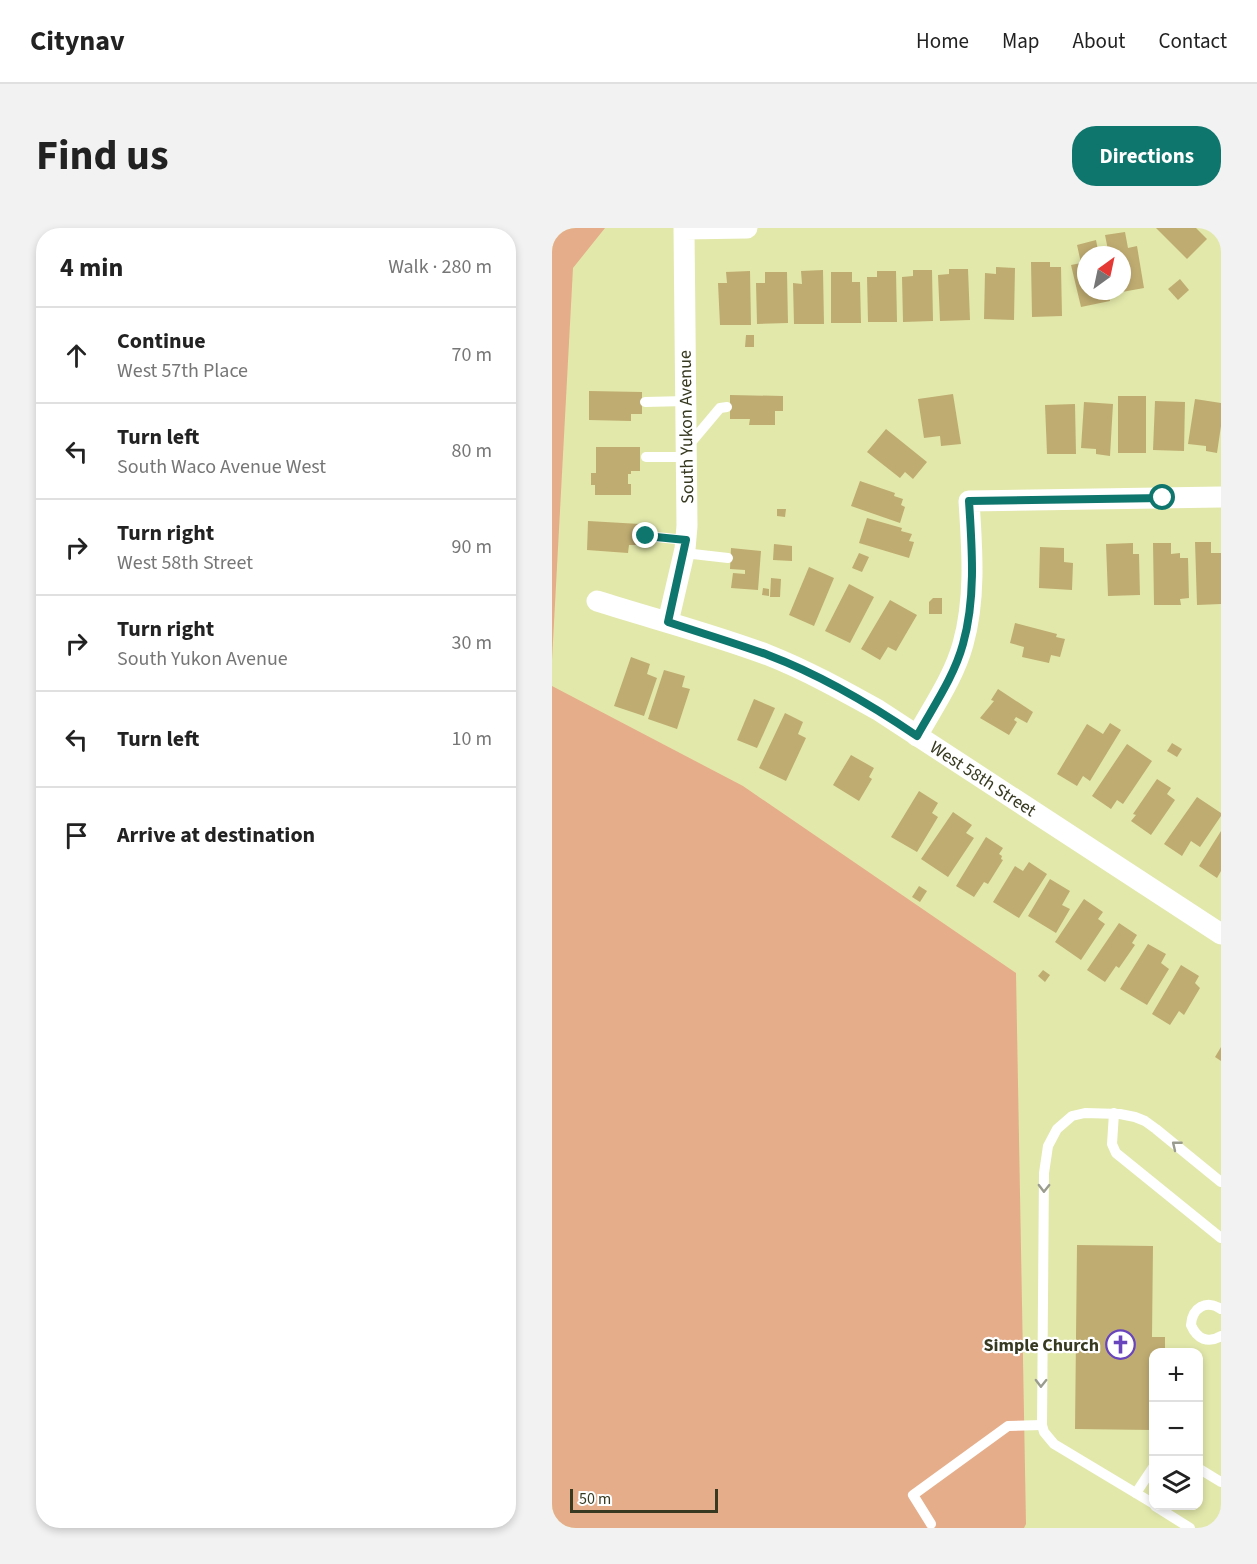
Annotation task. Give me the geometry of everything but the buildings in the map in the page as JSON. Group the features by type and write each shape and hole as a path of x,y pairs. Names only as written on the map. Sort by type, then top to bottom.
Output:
{"street":[{"path":"684,229 747,228"},
{"name":"South Yukon Avenue","path":"668,622 685,547 684,229"},
{"path":"917,736 953,670 963,645 971,594 969,501 1221,497"},
{"name":"West 58th Street","path":"597,601 768,655 808,672 878,710 1221,934"}],"lane":[{"path":"645,402 686,401"},
{"path":"646,457 686,453 720,408 727,407"},
{"path":"646,536 728,558"},
{"path":"1149,1502 1054,1444 1044,1432 1042,1425 1043,1240 1046,1155 1057,1129 1072,1116 1085,1113 1114,1113 1145,1121 1221,1182"},
{"path":"1114,1113 1112,1144 1116,1152 1221,1238"},
{"path":"1220,1307 1206,1304 1200,1307 1194,1312 1191,1325 1198,1337 1205,1340 1221,1336"},
{"path":"931,1524 913,1495 1008,1426 1042,1425"},
{"path":"1203,1471 1221,1482"},
{"path":"1136,1493 1149,1474"},
{"path":"1162,1510 1190,1528"}],"shaded area":[{"path":"552,228 605,228 573,268 552,660"},
{"path":"552,686 743,786 1016,973 1026,1524 1024,1528 552,1528"}],"place":[{"name":"Simple Church","path":"1120,1345"}],"route":[{"path":"646,536 686,540 668,622 768,655 808,672 878,710 917,736 953,670 963,645 971,594 969,501 1163,498"}]}
